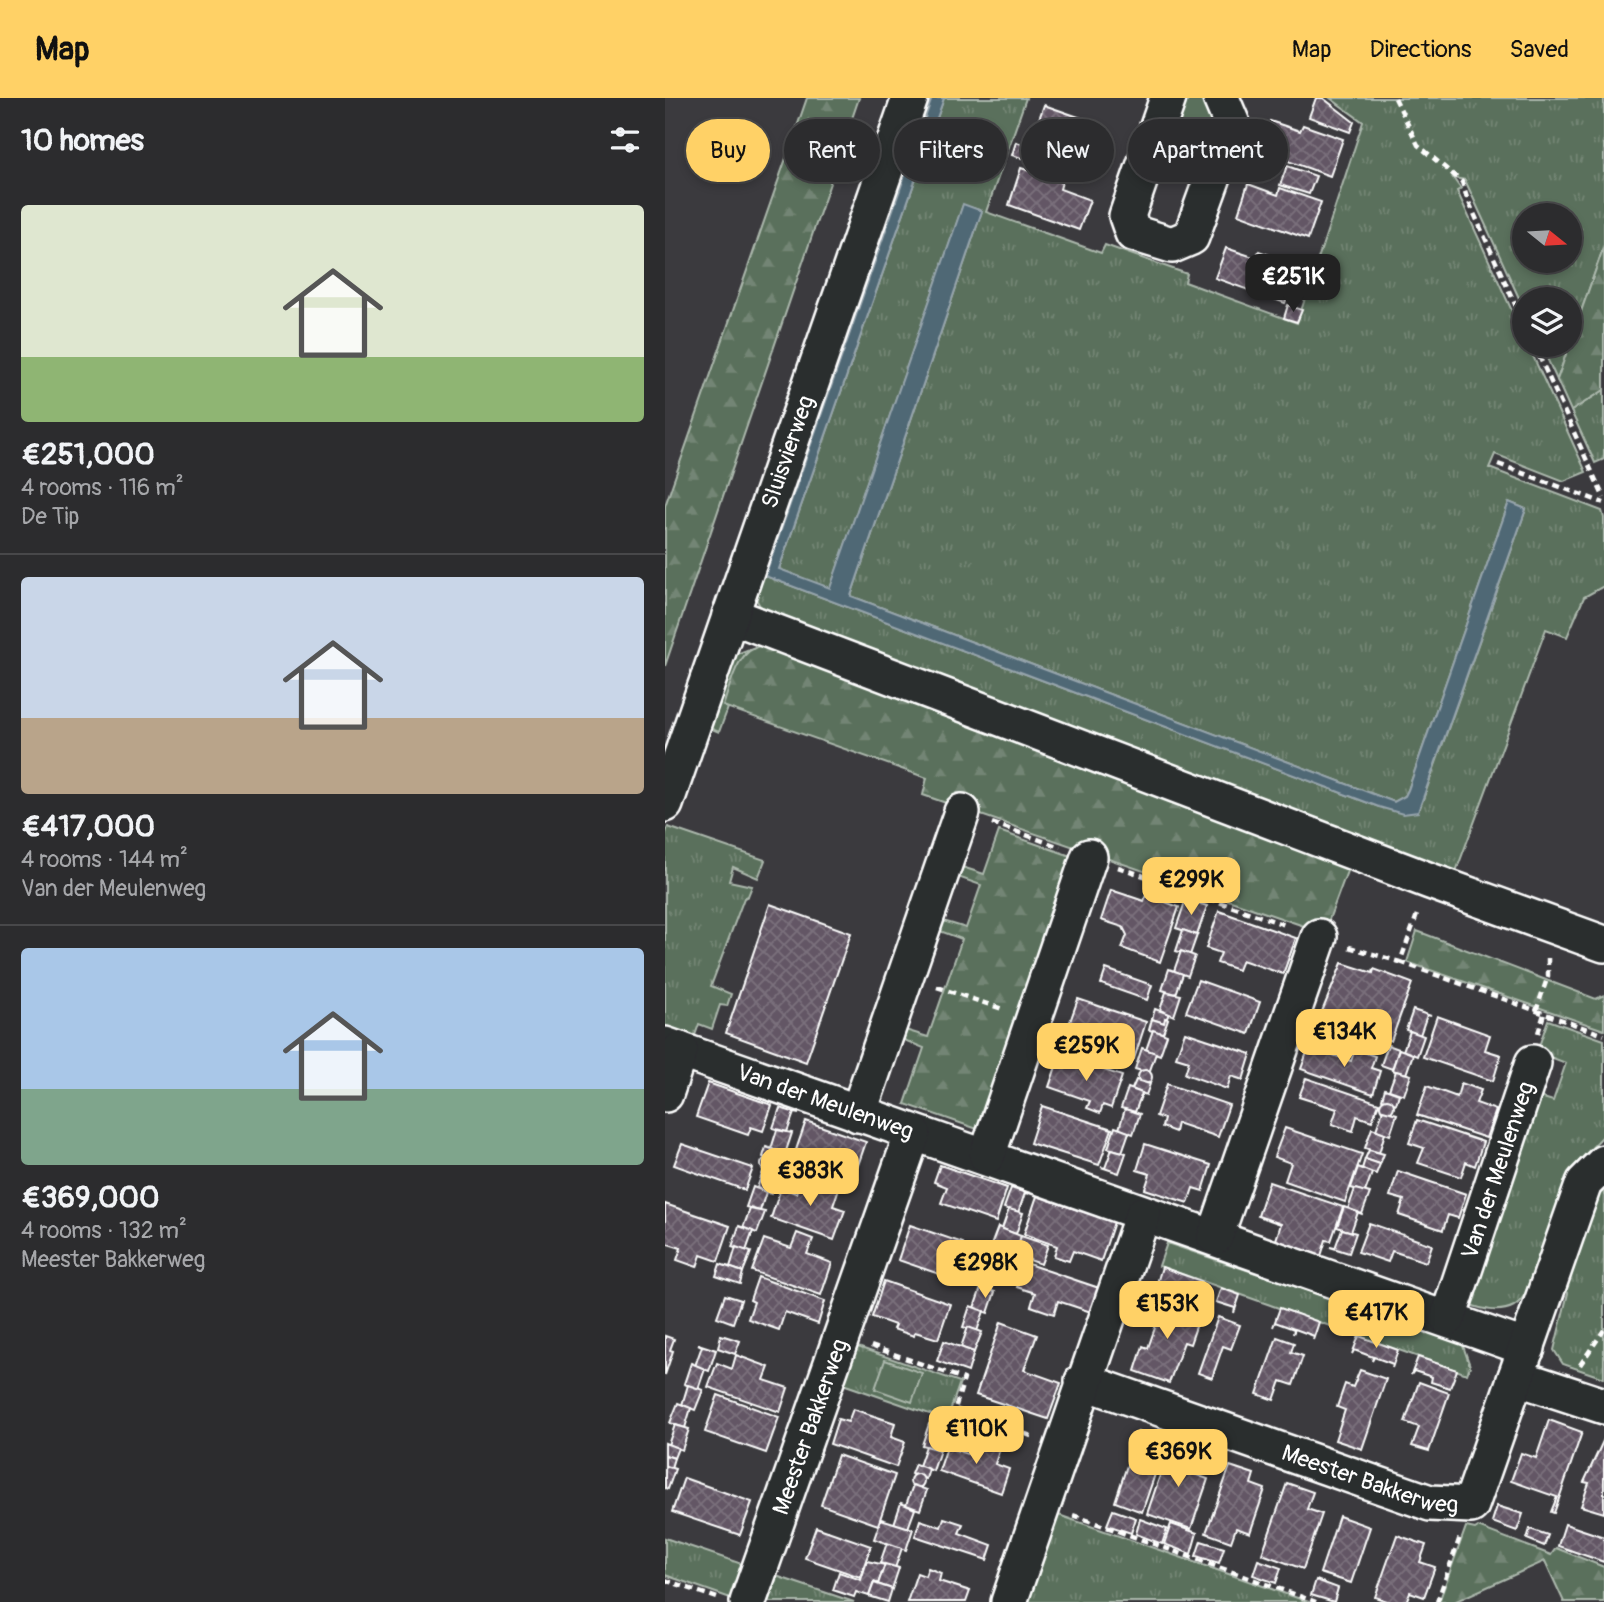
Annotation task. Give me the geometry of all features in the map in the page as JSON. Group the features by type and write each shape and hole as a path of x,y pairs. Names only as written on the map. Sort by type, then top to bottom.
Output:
{"street":[{"name":"Sluisvierweg","path":"665,804 910,98"},
{"path":"1168,98 1127,216 1133,233 1172,245 1191,237 1232,124 1221,98"},
{"path":"730,615 1430,881 1604,944"},
{"path":"858,1114 962,813"},
{"path":"987,1156 1089,857"},
{"path":"1215,1237 1319,937"},
{"path":"665,1094 673,1048"},
{"name":"Van der Meulenweg","path":"673,1048 913,1133 987,1156 1143,1214 1448,1318 1522,1362 1564,1393 1604,1406"},
{"name":"Van der Meulenweg","path":"1448,1318 1533,1063"},
{"name":"Meester Bakkerweg","path":"748,1602 913,1133"},
{"name":"Meester Bakkerweg","path":"1083,1381 1430,1503 1471,1504 1584,1183 1604,1163"},
{"path":"1009,1602 1083,1381 1143,1214"}],"path":[{"path":"1395,98 1418,145 1462,182 1512,297"},
{"path":"1539,357 1604,498"},
{"path":"1498,464 1604,503"},
{"path":"962,813 1319,937 1400,962 1604,1035"},
{"path":"1400,962 1430,881"},
{"path":"1536,1011 1548,976 1547,923"},
{"path":"906,976 1032,1020"},
{"path":"1564,1393 1583,1358 1604,1329"},
{"path":"841,1336 964,1379 955,1409 1062,1447"},
{"path":"1077,1504 1073,1517 1316,1602"},
{"path":"1437,1602 1471,1504"},
{"path":"665,1580 727,1602"}],"green space":[{"path":"807,98 859,98 852,119 800,119"},
{"path":"917,98 932,98 925,119 910,119"},
{"path":"944,98 1026,98 1007,152 1007,119 937,119"},
{"path":"1174,98 1214,98 1223,119 1167,119"},
{"path":"1330,98 1604,98 1604,246 1582,309 1582,287 1514,287 1465,180 1453,178 1461,189 1457,191 1512,311 1512,357 1533,357 1586,472 1564,481 1495,454 1489,468 1602,511 1604,518 1604,586 1584,597 1567,637 1546,629 1454,877 763,611 753,594 894,168 894,182 903,182 765,576 1379,807 1420,808 1526,509 1509,502 1408,790 1405,796 1394,802 851,596 982,211 963,205 830,589 779,569 915,182 997,182 986,212 1101,253 1105,245 1187,274 1185,282 1297,323 1363,122"},
{"path":"784,164 784,182 830,182 665,666 665,506"},
{"path":"1604,246 1604,390 1571,411 1557,380 1565,357 1582,357 1582,309"},
{"path":"1546,357 1565,357 1557,380"},
{"path":"1604,390 1604,459 1595,463 1571,411"},
{"path":"763,645 1350,863 1324,933 923,795 927,778 723,706 741,661 754,648"},
{"path":"755,647 745,654 724,706 728,708 719,732 702,725 731,656"},
{"path":"668,827 765,860 758,878 733,867 729,881 752,886 748,896 744,898 711,986 731,994 727,1006 720,1005 712,1029 699,1024 692,1044 665,1035 665,836"},
{"path":"999,831 1077,858 983,1131 905,1104 924,1048 899,1038 902,1029 928,1037 962,939 937,930 940,920 966,928 981,885 955,876 959,866 984,874"},
{"path":"1417,931 1596,999 1604,995 1604,1030 1407,962"},
{"path":"1548,1020 1604,1040 1604,1135 1579,1161 1569,1178 1539,1267 1523,1298 1508,1308 1485,1309 1467,1304 1540,1097 1553,1101 1566,1063 1537,1052"},
{"path":"1604,1181 1604,1378 1563,1364 1554,1350 1568,1293 1563,1285 1597,1188"},
{"path":"1167,1243 1462,1343 1470,1366 1467,1374 1159,1266"},
{"path":"849,1344 960,1382 947,1420 837,1382"},
{"path":"885,1360 922,1373 912,1402 875,1389"},
{"path":"1050,1512 1309,1602 1019,1602"},
{"path":"1466,1527 1478,1527 1551,1555 1556,1548 1604,1567 1604,1602 1564,1602 1545,1561 1454,1602 1439,1602"},
{"path":"665,1538 748,1566 736,1600 665,1575"},
{"path":"770,1574 854,1602 760,1602"}],"water":[{"path":"932,98 944,98 937,119 925,119"},
{"path":"903,182 915,182 779,569 830,588 963,204 982,211 851,596 1394,802 1405,796 1408,790 1509,502 1526,509 1418,812 1403,814 765,576"}],"building":[{"path":"1316,98 1323,98 1354,122 1350,132 1309,117"},
{"path":"1044,105 1084,119 1039,119"},
{"path":"1303,125 1343,139 1330,176 1288,161 1288,127 1300,131"},
{"path":"1016,142 1021,144 1021,158 1012,155"},
{"path":"1288,166 1316,176 1309,194 1280,185 1281,182 1288,182"},
{"path":"1021,168 1021,182 1062,182 1060,189 1090,200 1079,230 1009,205"},
{"path":"1248,184 1278,195 1280,188 1321,202 1308,239 1238,214"},
{"path":"1226,248 1256,258 1259,251 1299,266 1285,303 1215,278"},
{"path":"1288,305 1302,310 1297,322 1284,318"},
{"path":"1111,890 1144,901 1146,895 1179,907 1160,962 1122,948 1127,935 1123,927 1101,920"},
{"path":"1186,899 1207,906 1197,935 1176,928"},
{"path":"770,904 851,933 806,1062 726,1033"},
{"path":"1219,911 1296,938 1283,974 1242,960 1238,970 1217,963 1221,953 1206,948"},
{"path":"1183,930 1197,935 1190,955 1176,951"},
{"path":"1181,951 1195,956 1188,976 1174,971"},
{"path":"1342,963 1373,973 1374,969 1412,983 1391,1041 1321,1014"},
{"path":"1106,969 1152,985 1147,1000 1101,984"},
{"path":"1169,969 1183,974 1176,994 1162,990"},
{"path":"1198,980 1260,1002 1249,1034 1186,1012"},
{"path":"1166,992 1181,995 1174,1016 1160,1010"},
{"path":"1078,999 1146,1022 1134,1059 1065,1036"},
{"path":"1155,1009 1169,1014 1164,1023 1152,1019"},
{"path":"1413,1010 1431,1016 1427,1015 1420,1035 1406,1030"},
{"path":"1437,1016 1490,1035 1485,1050 1501,1055 1493,1081 1423,1057"},
{"path":"1165,1018 1168,1019 1163,1033 1149,1030 1152,1019 1164,1023"},
{"path":"1153,1030 1167,1035 1160,1055 1146,1050"},
{"path":"1410,1031 1424,1036 1417,1056 1403,1051"},
{"path":"1185,1032 1251,1054 1243,1080 1231,1076 1227,1089 1185,1074 1189,1061 1176,1057"},
{"path":"1388,1045 1399,1049 1392,1069 1381,1065"},
{"path":"1309,1047 1351,1061 1355,1049 1375,1056 1371,1068 1380,1071 1373,1094 1301,1069"},
{"path":"1142,1048 1156,1053 1149,1073 1135,1069"},
{"path":"1399,1049 1413,1054 1406,1074 1392,1070"},
{"path":"1060,1055 1122,1076 1111,1108 1103,1105 1100,1113 1087,1108 1090,1101 1049,1087"},
{"path":"1145,1070 1150,1072 1150,1082 1145,1084 1140,1082 1138,1077 1140,1072"},
{"path":"1396,1071 1411,1075 1404,1095 1389,1090"},
{"path":"1306,1078 1379,1103 1372,1121 1357,1116 1353,1131 1332,1124 1337,1109 1299,1097"},
{"path":"1136,1080 1150,1084 1146,1095 1132,1089"},
{"path":"708,1083 772,1105 763,1131 751,1127 748,1135 696,1117"},
{"path":"1461,1083 1481,1090 1476,1103 1496,1110 1486,1138 1417,1115 1427,1086 1457,1097"},
{"path":"1167,1084 1229,1105 1218,1137 1177,1123 1175,1132 1162,1127 1164,1119 1156,1116"},
{"path":"1128,1088 1142,1093 1135,1112 1121,1108"},
{"path":"1385,1089 1399,1094 1396,1104 1382,1099"},
{"path":"1387,1099 1392,1101 1392,1111 1387,1113 1382,1111 1380,1106 1382,1101"},
{"path":"1042,1106 1112,1129 1099,1165 1030,1143"},
{"path":"780,1108 799,1114 794,1113 787,1132 773,1128"},
{"path":"1125,1109 1140,1114 1133,1134 1119,1129"},
{"path":"1383,1110 1397,1114 1390,1135 1376,1130"},
{"path":"1417,1120 1483,1142 1475,1166 1466,1162 1461,1177 1418,1163 1424,1148 1409,1143"},
{"path":"806,1121 866,1142 856,1171 796,1150"},
{"path":"1115,1127 1129,1132 1122,1152 1108,1148"},
{"path":"1285,1128 1362,1154 1345,1202 1285,1181 1291,1163 1274,1157"},
{"path":"1372,1128 1385,1133 1379,1153 1365,1148"},
{"path":"777,1130 792,1133 785,1154 771,1149"},
{"path":"682,1144 753,1168 745,1190 674,1165"},
{"path":"1145,1144 1211,1165 1203,1191 1193,1188 1188,1203 1145,1189 1150,1174 1137,1170"},
{"path":"766,1147 780,1152 777,1162 763,1157"},
{"path":"1112,1149 1126,1153 1119,1173 1101,1167 1105,1168"},
{"path":"1369,1150 1384,1154 1380,1164 1365,1159"},
{"path":"765,1158 771,1158 775,1165 771,1172 765,1172 761,1168 761,1162"},
{"path":"1365,1159 1380,1164 1376,1174 1362,1169"},
{"path":"940,1165 1007,1188 996,1222 941,1203 947,1187 934,1182"},
{"path":"1358,1167 1372,1173 1365,1192 1351,1188"},
{"path":"764,1169 778,1173 771,1194 757,1188"},
{"path":"1398,1171 1466,1194 1458,1218 1448,1215 1443,1230 1399,1215 1404,1200 1390,1196"},
{"path":"802,1175 839,1188 833,1206 845,1210 834,1240 771,1218 781,1188 796,1193"},
{"path":"1269,1182 1343,1207 1331,1241 1326,1240 1321,1256 1276,1240 1281,1224 1258,1216"},
{"path":"753,1187 766,1192 760,1211 746,1207"},
{"path":"1011,1188 1029,1194 1025,1193 1018,1213 1004,1208"},
{"path":"1355,1189 1370,1193 1362,1214 1348,1209"},
{"path":"1037,1196 1114,1222 1101,1261 1073,1251 1069,1261 1054,1256 1057,1246 1024,1234"},
{"path":"665,1204 730,1226 718,1261 701,1255 697,1267 677,1260 681,1248 665,1243"},
{"path":"1344,1207 1358,1212 1351,1232 1337,1227"},
{"path":"750,1209 765,1212 757,1233 743,1228"},
{"path":"1009,1209 1023,1213 1016,1234 1002,1229"},
{"path":"1369,1223 1432,1245 1426,1262 1392,1251 1388,1262 1358,1252"},
{"path":"910,1225 963,1243 951,1278 898,1260"},
{"path":"739,1226 753,1231 746,1251 732,1247"},
{"path":"998,1227 1021,1236 1015,1255 990,1248"},
{"path":"1342,1229 1356,1233 1349,1253 1330,1247 1335,1248"},
{"path":"797,1233 813,1239 807,1254 832,1263 821,1295 752,1271 764,1239 791,1248"},
{"path":"1021,1236 1048,1245 1041,1264 1015,1255"},
{"path":"985,1246 1009,1253 1002,1274 978,1265"},
{"path":"736,1247 751,1252 743,1272 725,1266 730,1267"},
{"path":"1025,1263 1099,1288 1091,1312 1058,1301 1054,1314 1031,1306 1035,1293 1017,1287"},
{"path":"720,1264 743,1272 740,1284 716,1276"},
{"path":"984,1267 998,1272 991,1292 977,1287"},
{"path":"1162,1267 1201,1281 1195,1299 1156,1286"},
{"path":"758,1277 825,1301 818,1324 785,1312 779,1330 748,1319 754,1302 750,1300"},
{"path":"884,1281 950,1304 938,1339 915,1332 914,1336 893,1329 895,1325 872,1317"},
{"path":"981,1288 995,1292 988,1313 974,1308"},
{"path":"1221,1288 1240,1295 1234,1313 1235,1308 1216,1302"},
{"path":"725,1295 741,1300 733,1323 717,1317"},
{"path":"1159,1301 1200,1315 1190,1344 1184,1342 1169,1383 1135,1371 1143,1346 1148,1348 1158,1319 1153,1317"},
{"path":"970,1306 984,1311 977,1331 963,1327"},
{"path":"1280,1308 1319,1322 1313,1340 1314,1336 1295,1329 1293,1334 1294,1329 1275,1322 1273,1327"},
{"path":"1218,1317 1240,1325 1231,1349 1223,1346 1212,1378 1198,1373"},
{"path":"1001,1322 1037,1335 1024,1370 1061,1383 1048,1419 976,1395"},
{"path":"968,1327 982,1332 974,1352 956,1346 961,1347"},
{"path":"721,1335 740,1341 735,1354 718,1348"},
{"path":"665,1336 674,1339 665,1375"},
{"path":"1359,1336 1398,1350 1392,1368 1393,1364 1374,1357 1372,1361 1373,1357 1354,1350 1352,1354"},
{"path":"1277,1337 1294,1343 1291,1352 1303,1356 1293,1385 1281,1381 1274,1400 1257,1394"},
{"path":"944,1341 974,1352 968,1372 937,1361"},
{"path":"698,1344 716,1350 709,1371 695,1366 702,1346"},
{"path":"736,1355 769,1367 764,1380 788,1388 780,1412 708,1387 717,1363 732,1369"},
{"path":"1418,1357 1457,1370 1450,1388 1431,1382 1432,1377 1414,1371 1411,1375"},
{"path":"691,1363 705,1369 698,1389 684,1384"},
{"path":"1360,1370 1386,1379 1362,1449 1335,1440 1345,1410 1337,1407 1345,1384 1353,1387"},
{"path":"1419,1382 1449,1393 1429,1451 1412,1446 1419,1427 1405,1422"},
{"path":"688,1385 703,1390 695,1410 682,1405"},
{"path":"718,1395 779,1417 766,1453 705,1432"},
{"path":"678,1403 691,1408 685,1428 670,1423"},
{"path":"853,1409 895,1423 891,1437 905,1442 896,1467 830,1444 838,1419 848,1422"},
{"path":"1549,1420 1582,1432 1554,1513 1551,1512 1557,1497 1511,1481 1521,1453 1536,1458"},
{"path":"929,1424 947,1431 943,1430 936,1449 922,1445"},
{"path":"675,1425 689,1429 682,1450 668,1445"},
{"path":"1138,1432 1166,1442 1142,1512 1115,1502"},
{"path":"973,1438 1000,1448 995,1464 1009,1469 1001,1493 939,1471 947,1447 967,1454"},
{"path":"1604,1439 1604,1513 1581,1506 1589,1483 1584,1482"},
{"path":"665,1443 678,1448 674,1458 665,1455"},
{"path":"1171,1443 1198,1452 1191,1473 1208,1479 1191,1529 1147,1514"},
{"path":"926,1446 940,1450 933,1471 919,1466"},
{"path":"665,1455 674,1458 671,1468 665,1466"},
{"path":"838,1455 895,1475 878,1525 821,1505"},
{"path":"915,1464 929,1469 926,1479 911,1474"},
{"path":"665,1466 675,1469 668,1489 665,1488"},
{"path":"1230,1466 1254,1474 1251,1484 1265,1489 1250,1533 1236,1528 1231,1542 1206,1533"},
{"path":"914,1474 920,1474 924,1481 920,1488 914,1488 910,1484 910,1478"},
{"path":"684,1478 752,1502 740,1535 672,1512"},
{"path":"1287,1483 1313,1492 1307,1509 1322,1514 1303,1569 1262,1554"},
{"path":"913,1485 927,1490 920,1510 906,1505"},
{"path":"901,1503 915,1509 908,1528 894,1524"},
{"path":"1497,1506 1523,1514 1517,1531 1492,1522"},
{"path":"1113,1510 1136,1518 1131,1533 1107,1525"},
{"path":"1339,1516 1370,1527 1351,1583 1320,1573"},
{"path":"944,1518 963,1524 959,1533 992,1545 987,1560 915,1536 920,1520 941,1527"},
{"path":"881,1519 913,1529 906,1550 874,1539"},
{"path":"1140,1519 1167,1529 1162,1544 1136,1534"},
{"path":"1171,1524 1197,1533 1191,1554 1164,1544"},
{"path":"1565,1524 1604,1537 1604,1562 1558,1546"},
{"path":"816,1527 871,1546 860,1577 805,1558"},
{"path":"1530,1529 1548,1535 1544,1546 1527,1539"},
{"path":"1397,1535 1426,1545 1420,1562 1435,1567 1424,1597 1410,1592 1406,1602 1390,1602 1375,1597"},
{"path":"1201,1541 1224,1548 1219,1563 1196,1556"},
{"path":"887,1543 902,1548 895,1568 880,1563"},
{"path":"1258,1560 1281,1568 1276,1583 1253,1575"},
{"path":"867,1561 885,1565 878,1584 874,1582 869,1596 856,1592 854,1597 833,1590 839,1572 861,1580"},
{"path":"885,1564 899,1568 892,1589 874,1583 878,1584"},
{"path":"928,1568 941,1573 939,1581 970,1591 966,1602 907,1602 917,1573 925,1576"},
{"path":"1316,1580 1338,1588 1334,1602 1311,1595"},
{"path":"874,1583 892,1589 888,1602 869,1596"}]}
